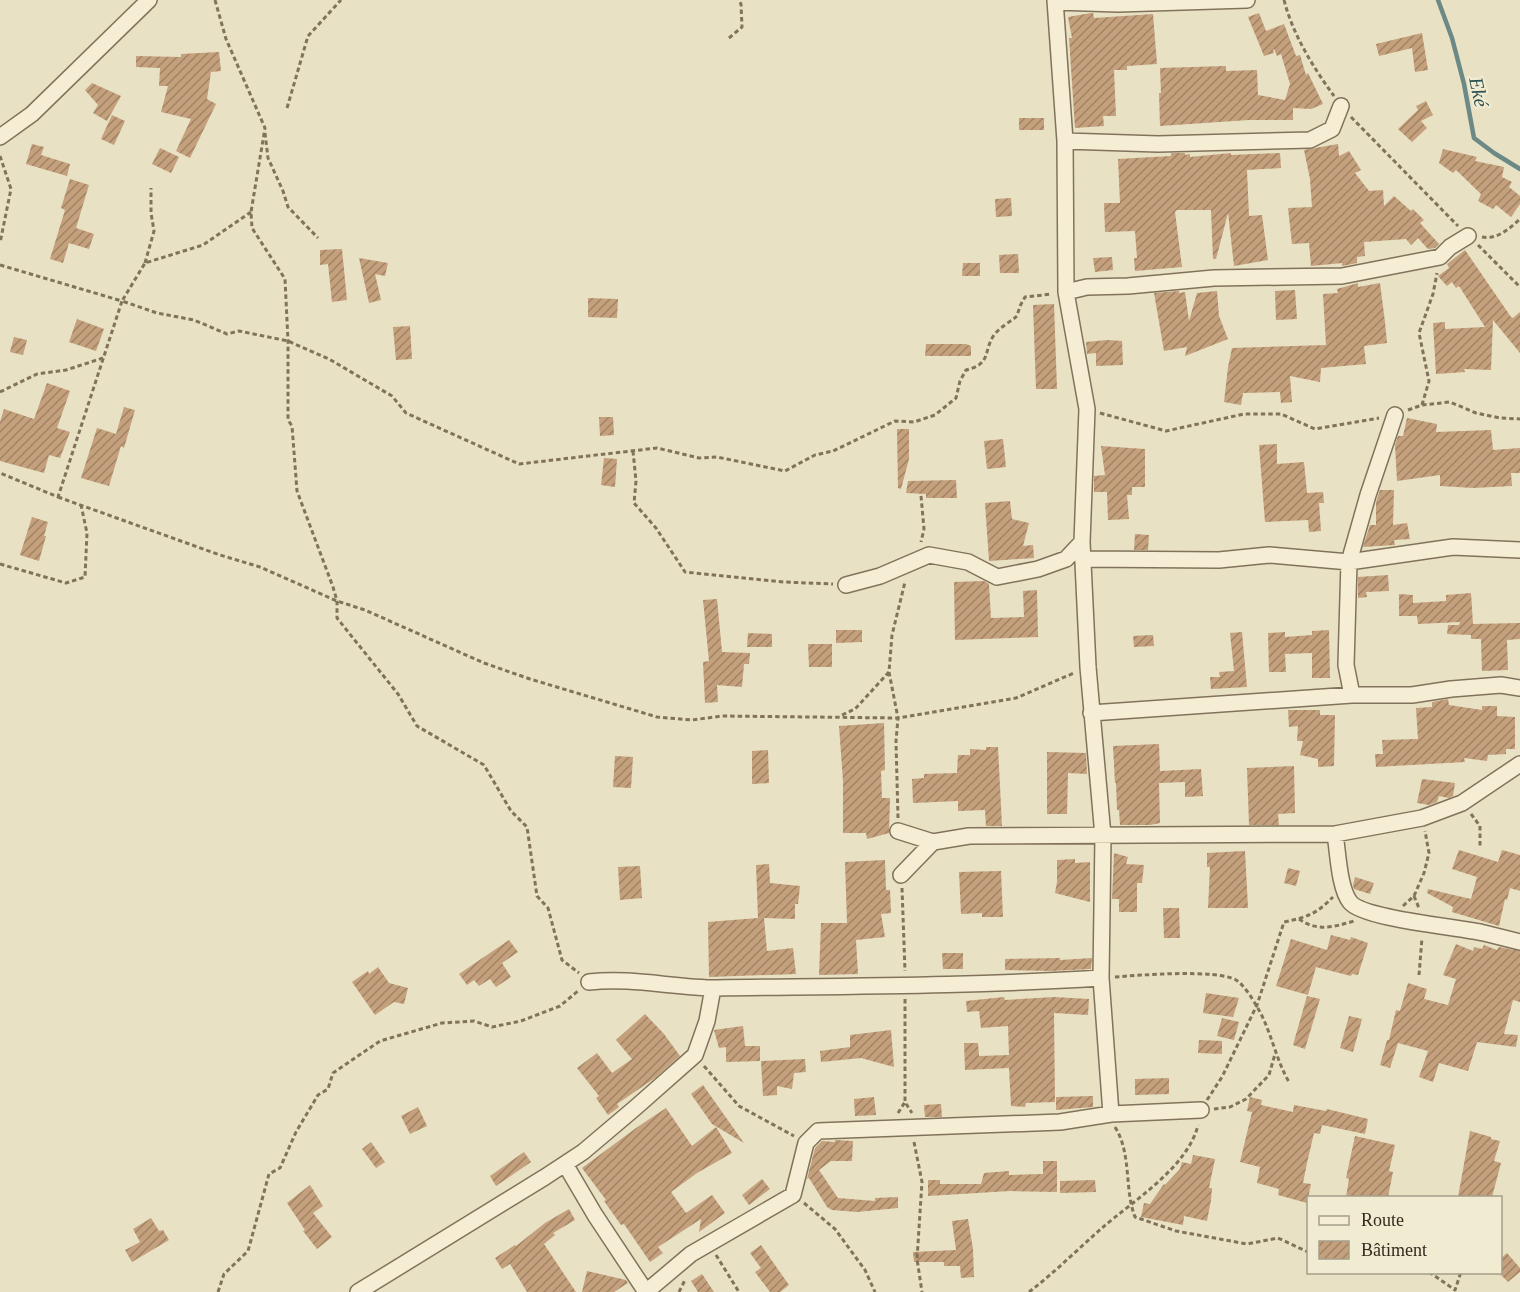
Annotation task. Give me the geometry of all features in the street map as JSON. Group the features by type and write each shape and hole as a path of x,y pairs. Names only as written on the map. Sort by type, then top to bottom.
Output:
{"street":[{"path":"0,136 32,114 148,0"},
{"path":"1111,1114 1101,978 1103,836 1091,713 1082,542 1087,409 1066,292 1065,141 1055,1 1118,4 1248,0"},
{"path":"1065,141 1158,144 1310,140 1332,129 1341,106"},
{"path":"1066,292 1087,287 1128,286 1214,278 1342,276 1440,257 1450,247 1468,236"},
{"path":"1352,695 1346,665 1348,562 1395,415"},
{"path":"846,585 880,576 929,555 969,562 997,577 1038,569 1066,559 1082,542"},
{"path":"1083,559 1219,560 1269,555 1348,562 1453,547 1520,550"},
{"path":"1091,713 1352,695 1412,695 1501,685 1520,688"},
{"path":"898,831 933,842 969,836 1335,834 1422,818 1462,803 1520,764"},
{"path":"1335,834 1343,887 1350,903 1390,917 1484,933 1520,942"},
{"path":"901,875 933,842"},
{"path":"589,982 607,980 713,988 956,985 1101,978"},
{"path":"358,1292 502,1205 583,1152 696,1055 707,1021 713,988"},
{"path":"565,1164 595,1215 646,1292 691,1254 793,1195 806,1143 818,1131 1060,1122 1111,1114 1201,1110"}],"path":[{"path":"215,0 226,39 265,128 268,158 284,191 288,207 318,238"},
{"path":"287,108 308,36 341,0"},
{"path":"729,38 742,27 741,4 738,0"},
{"path":"1284,0 1289,21 1316,72 1341,106 1520,287"},
{"path":"218,1292 224,1274 248,1251 269,1174 280,1168 318,1095 328,1089 333,1073 380,1041 442,1023 474,1021 492,1027 521,1021 560,1006 589,982 562,960 548,908 537,896 527,827 511,811 484,765 417,726 398,694 337,618 337,601 333,587 297,492 292,426 288,420 285,279 252,228 251,212 265,128"},
{"path":"0,156 11,189 0,243"},
{"path":"58,497 122,301 145,263 154,231 150,213 151,188"},
{"path":"145,263 202,245 251,212"},
{"path":"1468,236 1490,238 1509,230 1520,219"},
{"path":"1422,405 1429,381 1419,333 1433,294 1440,257"},
{"path":"0,265 157,313 195,320 227,334 239,332 288,341 329,359 392,396 406,413 519,464 657,448 699,458 717,457 784,471 815,455 833,451 896,421 914,422 935,415 956,398 960,381 966,370 977,367 987,357 993,336 1017,316 1025,297 1066,292"},
{"path":"0,392 37,374 66,370 104,358"},
{"path":"1087,409 1166,431 1244,414 1281,414 1315,429 1395,415 1422,405 1450,402 1476,413 1520,419"},
{"path":"633,451 636,481 634,503 656,528 685,572 784,582 846,585"},
{"path":"0,473 58,497 260,567 337,601 365,610 484,663 657,717 692,720 722,716 898,718 1016,698 1088,667"},
{"path":"898,831 896,741 898,718 889,672 892,634 924,529 921,496"},
{"path":"0,564 66,583 84,577 87,533 81,505"},
{"path":"838,717 855,709 889,672"},
{"path":"1462,803 1480,826 1480,846"},
{"path":"1390,917 1414,896 1424,873 1429,853 1422,818"},
{"path":"901,875 906,984 905,1102"},
{"path":"1029,1292 1109,1222 1131,1207 1185,1154 1195,1138 1201,1110 1222,1077 1257,1005 1284,922 1319,911 1343,887"},
{"path":"1299,919 1308,925 1330,928 1354,921 1365,910"},
{"path":"1101,978 1160,973 1226,977 1237,980 1257,1005 1289,1082"},
{"path":"1201,1110 1230,1107 1246,1099 1269,1075 1275,1052"},
{"path":"696,1055 739,1106 806,1143"},
{"path":"1111,1114 1125,1156 1131,1207 1135,1217 1176,1231 1247,1244 1278,1238 1307,1251"},
{"path":"911,1128 922,1182 917,1259 922,1292"},
{"path":"793,1195 835,1229 865,1270 875,1292"},
{"path":"708,1243 738,1292"},
{"path":"1431,1274 1455,1291 1460,1274"}],"building":[{"path":"1093,13 1094,18 1153,14 1157,64 1127,66 1127,70 1114,70 1116,116 1103,116 1104,126 1075,128 1069,38 1072,38 1068,17"},
{"path":"1259,13 1266,31 1284,24 1296,56 1300,55 1306,75 1308,73 1323,104 1311,109 1293,108 1293,120 1249,120 1160,126 1160,68 1226,66 1226,71 1257,70 1258,95 1285,100 1290,84 1281,54 1277,56 1274,49 1274,53 1264,56 1248,17"},
{"path":"1422,33 1428,70 1415,72 1412,48 1379,56 1376,44"},
{"path":"219,52 221,71 211,72 207,99 216,104 190,158 176,151 191,119 161,112 168,86 159,86 160,68 136,67 136,56 181,57 181,54"},
{"path":"92,83 121,96 107,121 93,113 98,105 85,90"},
{"path":"1426,101 1433,115 1421,121 1427,128 1412,142 1398,129 1418,110 1416,106"},
{"path":"112,115 125,121 114,145 101,139"},
{"path":"1019,118 1044,118 1044,130 1019,130"},
{"path":"32,144 44,147 41,155 70,164 67,176 26,164"},
{"path":"1338,144 1339,156 1349,151 1361,170 1355,173 1369,191 1383,190 1384,206 1394,196 1424,220 1420,223 1439,244 1435,248 1428,249 1418,238 1411,245 1406,239 1364,242 1365,256 1357,257 1357,263 1342,266 1342,263 1311,266 1309,243 1292,244 1288,208 1312,207 1310,179 1304,150"},
{"path":"160,148 179,157 171,173 152,164"},
{"path":"1443,149 1477,157 1475,161 1504,167 1502,177 1512,182 1509,187 1520,196 1520,204 1511,217 1496,205 1493,209 1478,201 1481,194 1456,170 1453,173 1439,163"},
{"path":"1171,153 1190,154 1190,157 1231,153 1231,155 1280,153 1281,168 1247,170 1249,216 1262,215 1268,260 1234,266 1228,213 1216,259 1213,259 1211,210 1177,210 1175,212 1182,267 1135,271 1134,258 1137,258 1135,231 1105,232 1104,203 1120,203 1118,159 1171,156"},
{"path":"70,179 89,185 76,228 94,234 89,249 69,243 63,263 50,259 65,210 61,208"},
{"path":"1011,198 1012,216 996,217 995,199"},
{"path":"342,249 347,300 332,302 328,264 320,265 320,250"},
{"path":"1465,250 1511,317 1513,318 1520,312 1520,353 1493,320 1491,370 1464,369 1465,372 1436,374 1433,323 1445,322 1445,329 1485,327 1459,286 1456,288 1452,282 1447,286 1438,276 1449,268 1447,264"},
{"path":"1018,254 1019,273 1000,273 999,255"},
{"path":"1112,257 1113,270 1095,272 1093,258"},
{"path":"359,258 388,263 385,276 375,274 381,300 369,303"},
{"path":"963,263 980,263 980,276 962,276"},
{"path":"1358,283 1358,287 1380,283 1385,322 1387,343 1364,346 1366,364 1321,368 1320,382 1290,376 1292,402 1281,403 1280,392 1243,393 1241,405 1224,402 1232,348 1326,345 1323,294 1338,293 1337,289"},
{"path":"1295,290 1297,319 1276,320 1275,291"},
{"path":"1179,291 1179,293 1185,292 1189,321 1197,293 1217,291 1219,316 1228,339 1185,356 1187,347 1164,351 1154,293"},
{"path":"588,298 618,299 617,318 588,317"},
{"path":"1054,304 1057,389 1036,389 1033,305"},
{"path":"77,319 104,329 96,351 69,342"},
{"path":"410,326 412,359 396,360 393,327"},
{"path":"14,337 27,340 23,355 10,352"},
{"path":"1122,341 1123,365 1096,366 1096,353 1087,354 1086,342"},
{"path":"926,344 966,344 971,346 971,356 925,356"},
{"path":"47,383 70,391 57,428 70,432 60,458 49,455 44,473 0,461 0,422 4,409 34,419"},
{"path":"124,407 135,410 124,448 121,446 109,486 81,478 97,428 116,434"},
{"path":"599,417 613,417 614,435 600,436"},
{"path":"1407,418 1437,424 1436,432 1491,430 1493,450 1520,448 1520,473 1511,473 1512,486 1473,488 1440,486 1440,475 1397,481 1395,445 1398,436 1403,436"},
{"path":"897,429 909,429 909,459 901,489 898,488"},
{"path":"1003,439 1006,467 987,469 984,441"},
{"path":"1277,444 1277,464 1304,462 1307,493 1323,492 1324,503 1319,503 1321,531 1309,532 1308,520 1265,522 1259,445"},
{"path":"1101,446 1145,449 1145,487 1132,487 1132,495 1127,495 1129,519 1108,520 1107,492 1094,492 1094,476 1105,475"},
{"path":"604,458 617,459 615,487 601,485"},
{"path":"956,480 957,498 926,498 926,494 906,493 908,481"},
{"path":"1380,490 1394,490 1393,525 1407,523 1410,539 1394,540 1395,545 1363,547 1370,525 1376,525 1376,502"},
{"path":"1010,501 1012,519 1029,523 1023,546 1033,545 1034,558 989,561 985,503"},
{"path":"32,517 48,522 39,561 20,555"},
{"path":"1135,534 1149,535 1148,550 1134,550"},
{"path":"1388,575 1389,591 1366,592 1367,597 1358,598 1358,577"},
{"path":"984,581 989,584 991,618 1024,617 1023,591 1037,590 1038,637 955,640 954,582"},
{"path":"1471,593 1473,624 1520,623 1520,639 1507,640 1508,670 1482,671 1481,639 1471,639 1471,635 1447,634 1448,625 1459,625 1460,622 1418,624 1417,616 1399,616 1399,594 1413,595 1413,603 1446,601 1446,595"},
{"path":"717,599 722,652 750,653 749,664 744,664 742,687 717,685 718,702 705,703 703,662 709,661 703,600"},
{"path":"836,630 862,630 862,642 836,643"},
{"path":"1329,630 1330,678 1312,678 1312,653 1285,654 1286,672 1269,672 1268,633 1285,632 1285,637 1312,635 1312,631"},
{"path":"1242,632 1247,687 1211,689 1210,677 1220,677 1219,672 1234,671 1230,633"},
{"path":"748,633 772,634 772,647 747,647"},
{"path":"1153,635 1154,646 1134,647 1133,636"},
{"path":"808,644 832,644 832,667 809,667"},
{"path":"1448,699 1449,705 1482,710 1482,706 1497,706 1497,716 1515,717 1515,749 1506,749 1506,754 1488,755 1487,761 1464,758 1465,762 1376,767 1375,754 1383,754 1382,740 1418,739 1416,708 1432,707 1432,702"},
{"path":"1288,710 1320,710 1320,715 1335,715 1334,766 1318,767 1318,759 1300,755 1303,741 1297,741 1298,726 1289,727"},
{"path":"884,723 885,770 881,771 882,798 890,798 889,833 867,839 866,833 843,833 843,781 839,726"},
{"path":"1159,744 1160,771 1201,769 1203,796 1185,797 1185,782 1159,783 1160,823 1120,825 1113,746"},
{"path":"986,747 998,747 1002,826 986,826 985,810 958,811 958,801 913,803 912,779 924,778 924,774 957,773 958,755 970,755 970,749 986,750"},
{"path":"768,750 769,783 752,784 752,751"},
{"path":"1047,752 1086,753 1087,774 1068,773 1067,814 1047,814"},
{"path":"615,756 633,757 631,788 613,787"},
{"path":"1294,766 1295,813 1278,814 1279,825 1249,825 1247,768"},
{"path":"1422,779 1455,783 1453,796 1449,798 1439,796 1437,802 1429,805 1417,803"},
{"path":"1459,850 1498,862 1502,850 1520,855 1520,891 1510,888 1499,926 1452,912 1453,907 1427,893 1428,889 1471,899 1477,877 1452,869"},
{"path":"1245,851 1248,908 1208,908 1210,867 1207,867 1207,853"},
{"path":"1114,853 1128,857 1126,864 1144,865 1142,883 1137,883 1137,912 1119,912 1119,899 1112,899"},
{"path":"1075,859 1075,863 1090,862 1090,902 1055,893 1057,860"},
{"path":"885,860 886,890 890,890 891,913 881,914 885,937 856,940 858,974 819,975 821,923 847,923 845,862"},
{"path":"769,864 770,883 800,886 798,904 795,904 795,919 764,918 767,951 793,948 796,974 709,977 708,922 758,918 756,865"},
{"path":"640,866 642,898 620,900 618,867"},
{"path":"1288,868 1300,871 1296,886 1284,883"},
{"path":"1001,871 1003,917 982,917 982,913 961,914 959,872"},
{"path":"1355,877 1374,883 1370,894 1354,889"},
{"path":"1163,908 1179,908 1180,938 1164,938"},
{"path":"1331,935 1350,940 1351,937 1368,943 1358,975 1352,974 1351,976 1316,967 1308,995 1276,986 1291,939 1327,950"},
{"path":"509,940 518,952 502,963 511,977 496,987 490,979 479,986 474,980 467,985 459,974"},
{"path":"1456,944 1473,951 1474,947 1482,949 1484,945 1497,950 1499,947 1520,951 1520,1002 1513,1000 1504,1034 1518,1035 1516,1047 1477,1042 1468,1071 1439,1063 1433,1082 1419,1077 1428,1051 1398,1043 1390,1068 1380,1065 1396,1010 1400,1011 1408,983 1427,989 1424,999 1448,1005 1456,979 1443,975"},
{"path":"942,953 963,953 963,969 943,969"},
{"path":"1060,958 1060,960 1092,958 1091,969 1005,970 1005,959"},
{"path":"378,967 389,983 408,988 404,1004 394,1002 375,1015 352,982"},
{"path":"1206,993 1239,998 1233,1017 1203,1013"},
{"path":"1307,996 1320,999 1305,1049 1293,1045"},
{"path":"1004,997 1005,1000 1054,997 1089,999 1088,1015 1054,1013 1055,1102 1026,1103 1025,1107 1011,1106 1009,1068 965,1070 964,1043 978,1043 979,1056 1009,1055 1008,1026 981,1028 979,1011 967,1012 966,1001"},
{"path":"645,1014 680,1056 655,1078 617,1104 619,1107 608,1115 596,1098 599,1096 577,1068 597,1053 612,1073 632,1059 616,1040"},
{"path":"1349,1016 1362,1019 1353,1052 1340,1048"},
{"path":"1222,1018 1239,1022 1234,1040 1217,1036"},
{"path":"743,1026 745,1046 760,1046 760,1061 726,1062 726,1047 719,1048 714,1030"},
{"path":"891,1030 894,1067 861,1058 821,1062 820,1051 850,1047 850,1035"},
{"path":"1199,1040 1222,1041 1222,1054 1198,1053"},
{"path":"805,1059 806,1072 794,1073 792,1089 777,1086 777,1095 763,1096 761,1061"},
{"path":"1169,1078 1169,1094 1135,1095 1135,1079"},
{"path":"703,1085 744,1143 712,1124 691,1094"},
{"path":"1093,1096 1093,1107 1056,1110 1056,1097"},
{"path":"874,1097 876,1115 855,1116 854,1099"},
{"path":"1250,1097 1262,1100 1261,1105 1293,1112 1294,1105 1326,1111 1327,1109 1368,1119 1365,1134 1322,1125 1320,1134 1314,1133 1303,1183 1311,1184 1307,1203 1278,1195 1279,1189 1257,1183 1260,1167 1240,1162 1252,1112 1247,1111"},
{"path":"941,1104 942,1117 925,1117 924,1105"},
{"path":"418,1107 427,1126 410,1134 401,1116"},
{"path":"666,1108 692,1146 716,1127 732,1153 697,1173 671,1192 686,1213 712,1195 725,1213 699,1232 701,1219 658,1247 663,1253 650,1262 624,1224 621,1225 582,1168"},
{"path":"1470,1131 1500,1141 1494,1161 1501,1163 1492,1196 1458,1196"},
{"path":"1355,1136 1395,1145 1389,1171 1393,1172 1388,1196 1346,1196 1349,1179 1346,1178"},
{"path":"835,1140 853,1141 852,1161 831,1161 819,1170 838,1198 875,1201 875,1198 898,1197 898,1208 857,1212 832,1210 827,1207 809,1178 807,1179 815,1148 822,1141 835,1142"},
{"path":"371,1142 385,1162 376,1168 362,1149"},
{"path":"524,1152 531,1162 496,1186 490,1176"},
{"path":"1193,1155 1215,1159 1209,1188 1212,1188 1207,1221 1184,1216 1183,1225 1141,1217 1144,1203 1150,1204 1164,1184 1180,1169 1182,1162 1191,1164"},
{"path":"1043,1161 1057,1161 1057,1192 1010,1191 928,1196 928,1180 940,1180 940,1184 981,1184 984,1173 1009,1171 1009,1175 1043,1174"},
{"path":"762,1179 770,1189 749,1205 742,1195"},
{"path":"1095,1180 1096,1192 1060,1193 1060,1181"},
{"path":"310,1185 323,1206 313,1213 332,1237 317,1249 303,1231 305,1230 287,1203"},
{"path":"569,1209 575,1220 553,1233 555,1235 544,1244 576,1292 527,1292 510,1264 502,1269 495,1258"},
{"path":"151,1218 159,1231 163,1230 169,1240 132,1262 125,1250 140,1242 133,1229"},
{"path":"968,1219 973,1249 974,1277 961,1278 960,1266 944,1266 944,1262 914,1262 913,1252 956,1250 952,1221"},
{"path":"761,1245 789,1285 780,1292 770,1292 755,1272 761,1268 750,1253"},
{"path":"1507,1253 1520,1268 1520,1272 1508,1282 1500,1274 1502,1274 1502,1257"},
{"path":"587,1271 626,1280 628,1283 614,1292 582,1292"},
{"path":"702,1274 714,1292 698,1292 691,1281"}],"waterway":[{"name":"Eké","path":"1438,0 1452,38 1464,84 1474,138 1520,169"}]}
